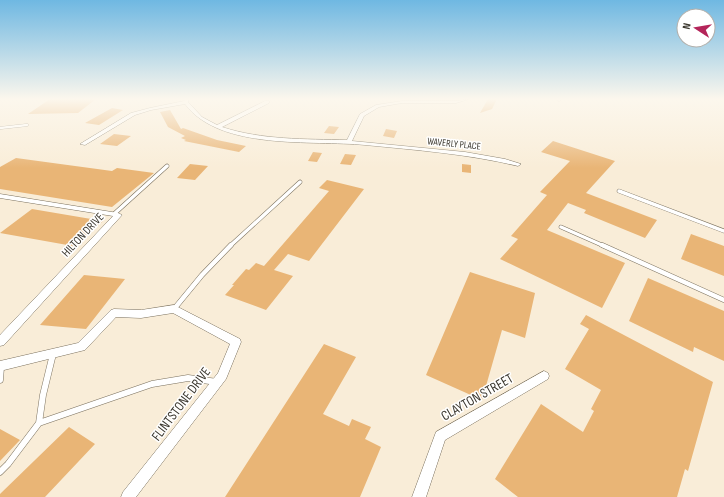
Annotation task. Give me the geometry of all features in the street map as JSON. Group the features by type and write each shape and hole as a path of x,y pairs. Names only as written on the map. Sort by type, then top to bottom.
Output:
{"street":[{"path":"83,144 119,122"},
{"name":"WAVERLY PLACE","path":"207,122 217,127 246,135 274,139 349,142 474,155 518,164"},
{"path":"217,127 227,122"},
{"path":"349,142 359,122"},
{"name":"HILTON DRIVE","path":"0,196 118,215 0,342"},
{"path":"1,366 81,347 114,314 141,314 174,309"},
{"name":"FLINTSTONE DRIVE","path":"128,497 222,376 236,342 174,309"},
{"name":"CLAYTON STREET","path":"419,497 440,436 544,376"}],"lane":[{"path":"0,128 27,125"},
{"path":"114,214 167,166"},
{"path":"174,309 191,285 300,182"},
{"path":"619,191 724,231"},
{"path":"561,227 724,300"},
{"path":"0,472 8,464 38,423 53,354"},
{"path":"0,380 1,366"},
{"path":"38,423 152,384 188,378 217,382"}],"building":[{"path":"86,122 103,122 99,125 85,123"},
{"path":"165,122 177,122 181,129 183,128 217,140 246,146 239,152 184,141 186,140 181,138 185,136 168,127"},
{"path":"329,126 339,127 334,134 324,133"},
{"path":"386,129 397,131 394,138 383,136"},
{"path":"114,134 131,136 117,146 100,144"},
{"path":"553,141 615,161 586,193 657,220 645,238 584,213 586,210 568,203 547,230 625,263 602,308 500,259 518,239 511,236 547,195 540,192 570,161 541,152"},
{"path":"313,152 322,153 317,162 308,161"},
{"path":"345,154 356,155 351,165 340,164"},
{"path":"16,158 112,171 117,168 154,173 112,207 0,189 0,167"},
{"path":"190,164 208,166 195,180 177,178"},
{"path":"462,164 471,165 471,173 462,172"},
{"path":"327,180 364,189 309,261 288,254 274,270 293,276 266,310 225,295 246,269 249,270 256,263 264,266 329,191 319,188"},
{"path":"32,209 103,221 73,246 0,233"},
{"path":"691,234 724,246 724,276 681,259"},
{"path":"470,272 535,293 525,338 502,330 482,400 426,375"},
{"path":"84,275 125,279 86,329 40,325"},
{"path":"648,278 724,311 724,361 694,347 693,352 629,321"},
{"path":"586,315 713,382 688,471 685,469 677,497 518,497 495,479 541,404 583,432 594,411 591,409 601,390 565,369 589,329 580,324"},
{"path":"324,344 356,357 323,414 349,426 352,419 371,427 365,439 381,447 360,497 225,497"},
{"path":"69,427 95,444 45,497 0,497 0,494"},
{"path":"0,429 20,440 0,461"}]}
